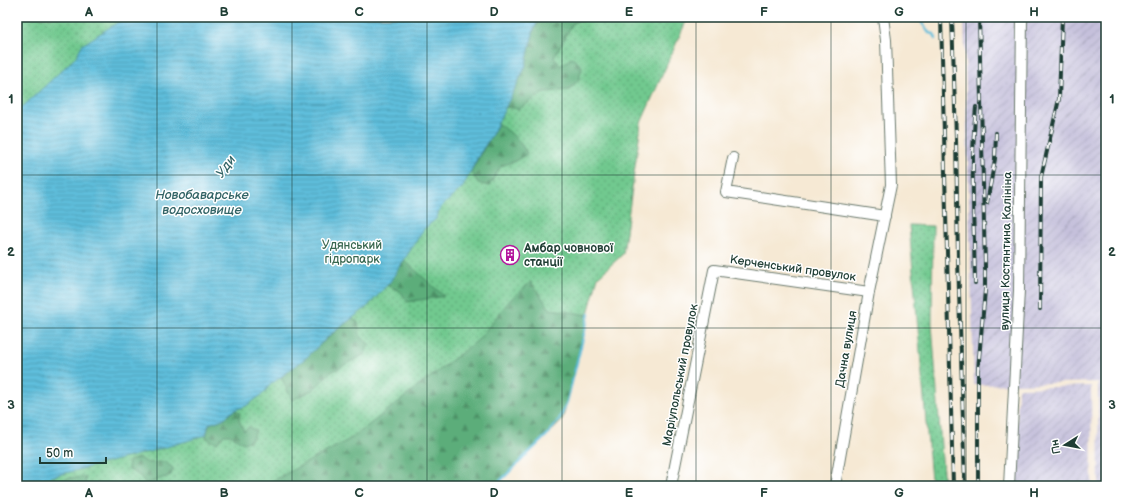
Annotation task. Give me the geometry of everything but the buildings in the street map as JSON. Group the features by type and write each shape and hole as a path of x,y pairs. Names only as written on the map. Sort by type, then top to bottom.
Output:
{"street":[{"name":"Дачна вулиця","path":"835,486 869,292 891,186 886,40 883,17"},
{"name":"вулиця Костянтина Калініна","path":"1009,486 1019,290 1022,17"},
{"path":"733,158 726,192 885,216"},
{"name":"Керченський провулок","path":"714,270 869,292"},
{"name":"Маріупольський провулок","path":"671,486 714,270"}],"shaded area":[{"path":"964,17 1106,17 1106,486 1099,486 1098,382 974,385"},
{"path":"1091,386 1092,486 1015,486 1018,388"}],"green space":[{"name":"Удянський гідропарк","path":"17,17 688,17 641,123 623,254 598,277 559,420 492,486 17,486"},
{"path":"543,17 587,17 573,23 554,57 560,66 572,58 582,66 579,79 569,90 544,92 519,109 505,107 525,68 534,29"},
{"path":"498,124 515,137 527,154 515,161 501,166 489,186 478,183 471,171"},
{"path":"909,225 933,226 932,324 944,486 936,486 931,480"},
{"path":"403,260 444,296 408,302 400,291 387,285"},
{"path":"531,282 550,309 589,315 562,421 494,486 263,486 352,438 478,340 510,300"},
{"path":"352,318 358,322 360,336 369,344 365,354 331,372 314,389 292,400 281,377"},
{"path":"235,410 240,413 239,420 244,431 249,427 256,431 251,440 244,443 230,435 224,435 217,443 208,439 206,435 209,424 223,419"},
{"path":"139,458 148,463 165,462 173,468 171,475 146,484 140,476 128,469 129,461"},
{"path":"85,477 86,486 53,486 68,478"}],"water":[{"name":"Новобаварське водосховище","path":"126,17 540,17 534,29 525,68 492,135 479,155 463,187 441,207 436,219 424,229 390,282 367,307 330,335 306,358 270,385 263,394 246,406 235,410 223,419 209,424 206,435 151,451 53,476 22,486 17,486 17,112 75,58 82,45"}],"waterway":[{"path":"918,17 929,33 934,34 936,39"},
{"path":"495,486 548,434 559,420 567,402 589,314"}],"railway":[{"path":"941,17 953,486"},
{"path":"952,17 965,486"},
{"path":"978,486 978,370 985,290 979,17"},
{"path":"1040,309 1041,177 1059,99 1062,17"},
{"path":"975,283 973,151 976,107"},
{"path":"987,203 995,159 996,133"}],"place":[{"name":"Амбар човнової станції","path":"510,255"}],"water label":[{"name":"Уди","path":"225,166"}]}
